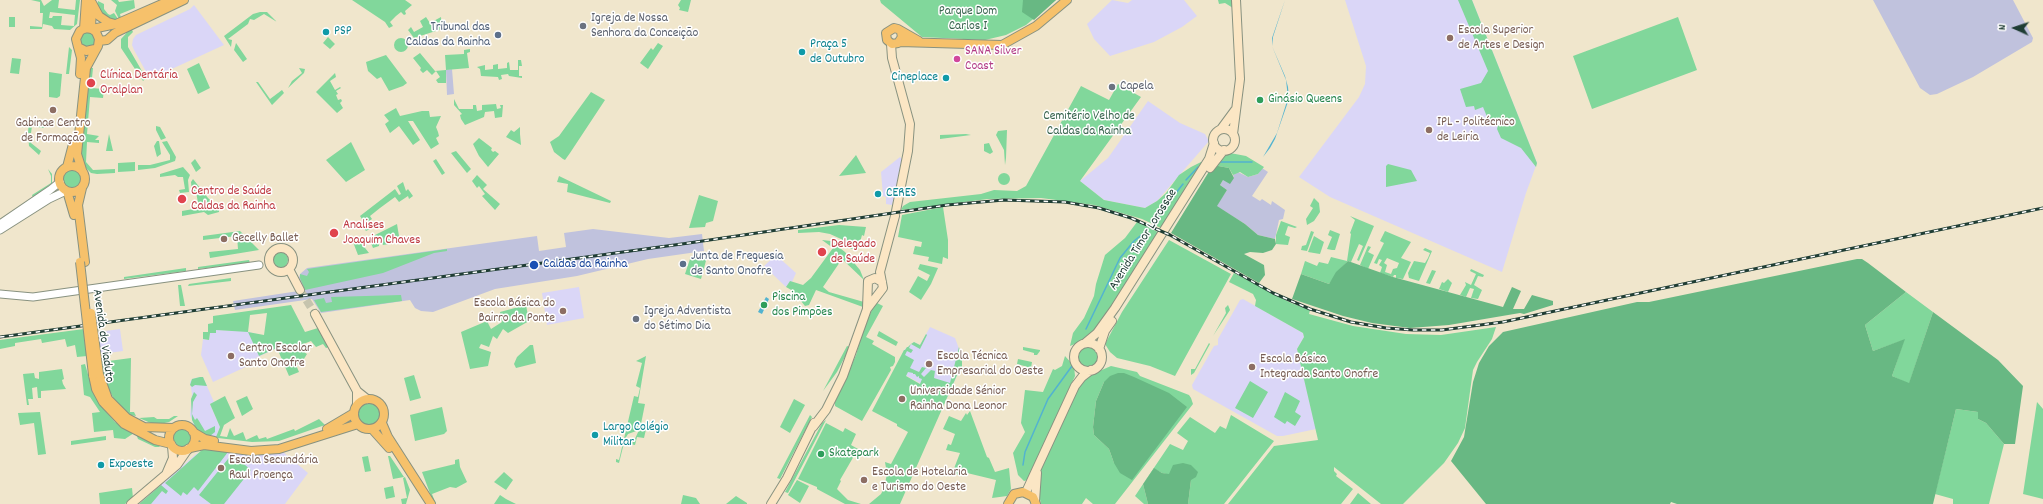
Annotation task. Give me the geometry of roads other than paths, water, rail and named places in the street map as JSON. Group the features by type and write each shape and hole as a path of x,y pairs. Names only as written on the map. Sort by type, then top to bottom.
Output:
{"main road":[{"path":"89,29 97,34 99,41 86,68 77,154 86,181 82,188 75,192 67,191 60,182 61,172 67,167 72,153 81,58 76,36 89,29 116,24 170,0"},
{"path":"99,41 107,40 115,32 184,0"},
{"path":"891,44 900,42 922,42 1002,45 1036,26 1067,0"},
{"path":"1235,109 1221,129 1215,134 1214,143 1218,149 1224,150 1233,146 1234,140 1235,109 1240,79 1236,0"},
{"path":"90,1 99,16 108,22 116,24"},
{"path":"89,29 90,1"},
{"path":"775,502 854,348 867,309 883,288 879,277 896,214 908,151 910,124 892,58 891,44 886,37 888,31 896,28 922,42"},
{"path":"900,42 902,37 901,32"},
{"path":"990,44 1012,40"},
{"path":"78,47 86,51 95,49"},
{"path":"1221,129 1228,130 1233,134"},
{"name":"Avenida Timor Lorossae","path":"1085,343 1097,333 1115,308 1209,159 1214,143"},
{"name":"Avenida Timor Lorossae","path":"1099,349 1105,331 1215,159 1224,150"},
{"path":"67,167 75,166 82,170"},
{"name":"Avenida do Viaduto","path":"82,188 78,205 82,262"},
{"name":"Avenida do Viaduto","path":"67,191 73,206 82,262 96,375 96,389 103,402 124,424 155,440 171,445"},
{"path":"285,270 298,286"},
{"path":"867,309 868,282 879,277"},
{"path":"868,288 871,293 877,294"},
{"path":"315,314 357,391 367,399 375,400 382,405 385,414 382,422 372,429"},
{"path":"1026,492 1075,386 1082,377 1096,368 1100,362 1102,356 1099,349 1094,345 1085,343 1080,345 1075,352 1075,360 1077,364 1075,386"},
{"path":"1077,364 1083,369 1091,370"},
{"name":"Avenida do Viaduto","path":"96,375 108,399 127,418 144,427 173,428"},
{"path":"357,391 357,404 354,413 358,424 364,428 372,429 385,442 425,504"},
{"path":"357,404 367,399"},
{"path":"166,474 172,464 169,436 173,428 184,425 205,439 235,445 279,445 328,429 354,413"},
{"path":"382,422 388,437 430,504"},
{"path":"171,445 180,451 204,445 251,451 279,449 358,424"},
{"path":"132,504 177,465 195,440 193,432"},
{"path":"1035,502 1037,470"},
{"path":"1026,492 1035,502"},
{"path":"1008,504 1014,494 1026,492"}],"street":[{"path":"0,224 60,182"},
{"path":"0,230 49,198 67,191"},
{"path":"0,294 33,297 259,265"}],"water":[{"path":"1285,0 1273,37 1272,46 1272,38"},
{"path":"1272,46 1285,76 1288,87 1289,99 1275,139 1263,157 1277,133 1288,98 1286,80"},
{"name":"Piscina dos Pimpões","path":"766,297 769,299 762,314 758,312"}],"waterway":[{"path":"1218,162 1252,162"},
{"path":"1186,180 1198,167"},
{"path":"1160,213 1183,184"},
{"path":"1086,329 1120,258 1134,241 1144,233"},
{"path":"1023,465 1025,452 1048,399 1072,366"}],"tunnel":[{"path":"300,290 315,314"}],"railway":[{"path":"0,337 689,243 947,205 1004,200 1065,202 1099,208 1131,218 1170,235 1273,293 1310,309 1351,322 1386,328 1442,330 1503,322 2043,208"}],"place":[{"name":"Igreja de Nossa Senhora da Conceição","path":"583,26"},
{"name":"PSP","path":"326,32"},
{"name":"Tribunal das Caldas da Rainha","path":"498,35"},
{"name":"Escola Superior de Artes e Design","path":"1450,38"},
{"name":"Praça 5 de Outubro","path":"802,52"},
{"name":"SANA Silver Coast","path":"957,59"},
{"name":"Cineplace","path":"946,78"},
{"name":"Clínica Dentária Oralplan","path":"91,83"},
{"name":"Capela","path":"1112,87"},
{"name":"Ginásio Queens","path":"1260,100"},
{"name":"Gabinae Centro de Formação","path":"53,110"},
{"name":"IPL - Politécnico de Leiria","path":"1429,130"},
{"name":"CERES","path":"878,194"},
{"name":"Centro de Saúde Caldas da Rainha","path":"182,199"},
{"name":"Analises Joaquim Chaves","path":"334,233"},
{"name":"Gecelly Ballet","path":"224,239"},
{"name":"Delegado de Saúde","path":"822,252"},
{"name":"Junta de Freguesia de Santo Onofre","path":"683,264"},
{"name":"Caldas da Rainha","path":"534,265"},
{"name":"Piscina dos Pimpões","path":"764,305"},
{"name":"Escola Básica do Bairro da Ponte","path":"563,311"},
{"name":"Igreja Adventista do Sétimo Dia","path":"636,319"},
{"name":"Centro Escolar Santo Onofre","path":"231,356"},
{"name":"Escola Técnica Empresarial do Oeste","path":"929,364"},
{"name":"Escola Básica Integrada Santo Onofre","path":"1252,367"},
{"name":"Universidade Sénior Rainha Dona Leonor","path":"902,399"},
{"name":"Largo Colégio Militar","path":"595,435"},
{"name":"Skatepark","path":"821,454"},
{"name":"Expoeste","path":"101,465"},
{"name":"Escola Secundária Raul Proença","path":"221,468"},
{"name":"Escola de Hotelaria e Turismo do Oeste","path":"864,480"}],"park label":[{"name":"Parque Dom Carlos I","path":"968,20"},
{"name":"Cemitério Velho de Caldas da Rainha","path":"1089,124"}]}
